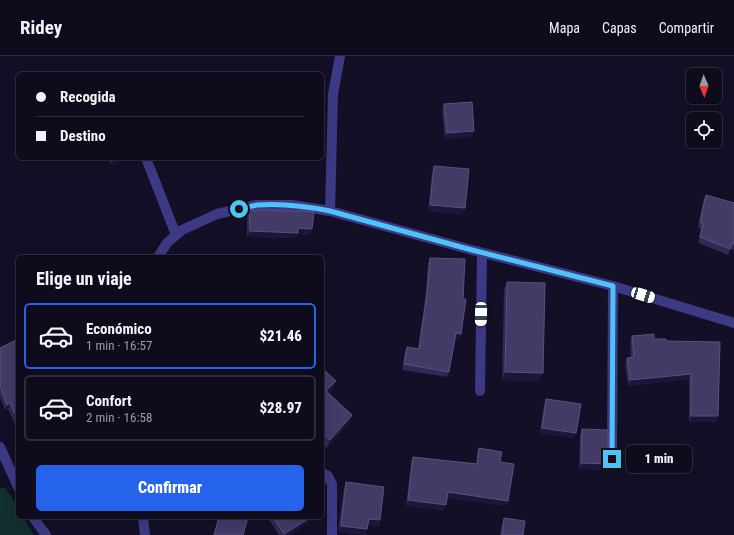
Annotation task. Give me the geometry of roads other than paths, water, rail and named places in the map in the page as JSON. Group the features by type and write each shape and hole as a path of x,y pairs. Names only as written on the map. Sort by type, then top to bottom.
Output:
{"street":[{"path":"330,211 333,94 340,56"},
{"path":"147,160 176,235"},
{"path":"159,255 167,243 182,230 217,214 257,205 292,205 330,211 482,253 613,286 734,323"},
{"path":"480,391 482,253"},
{"path":"612,459 613,286"},
{"path":"0,447 16,483"},
{"path":"324,474 328,476 332,484 332,535"},
{"path":"34,519 46,535"},
{"path":"143,519 145,535"}]}
